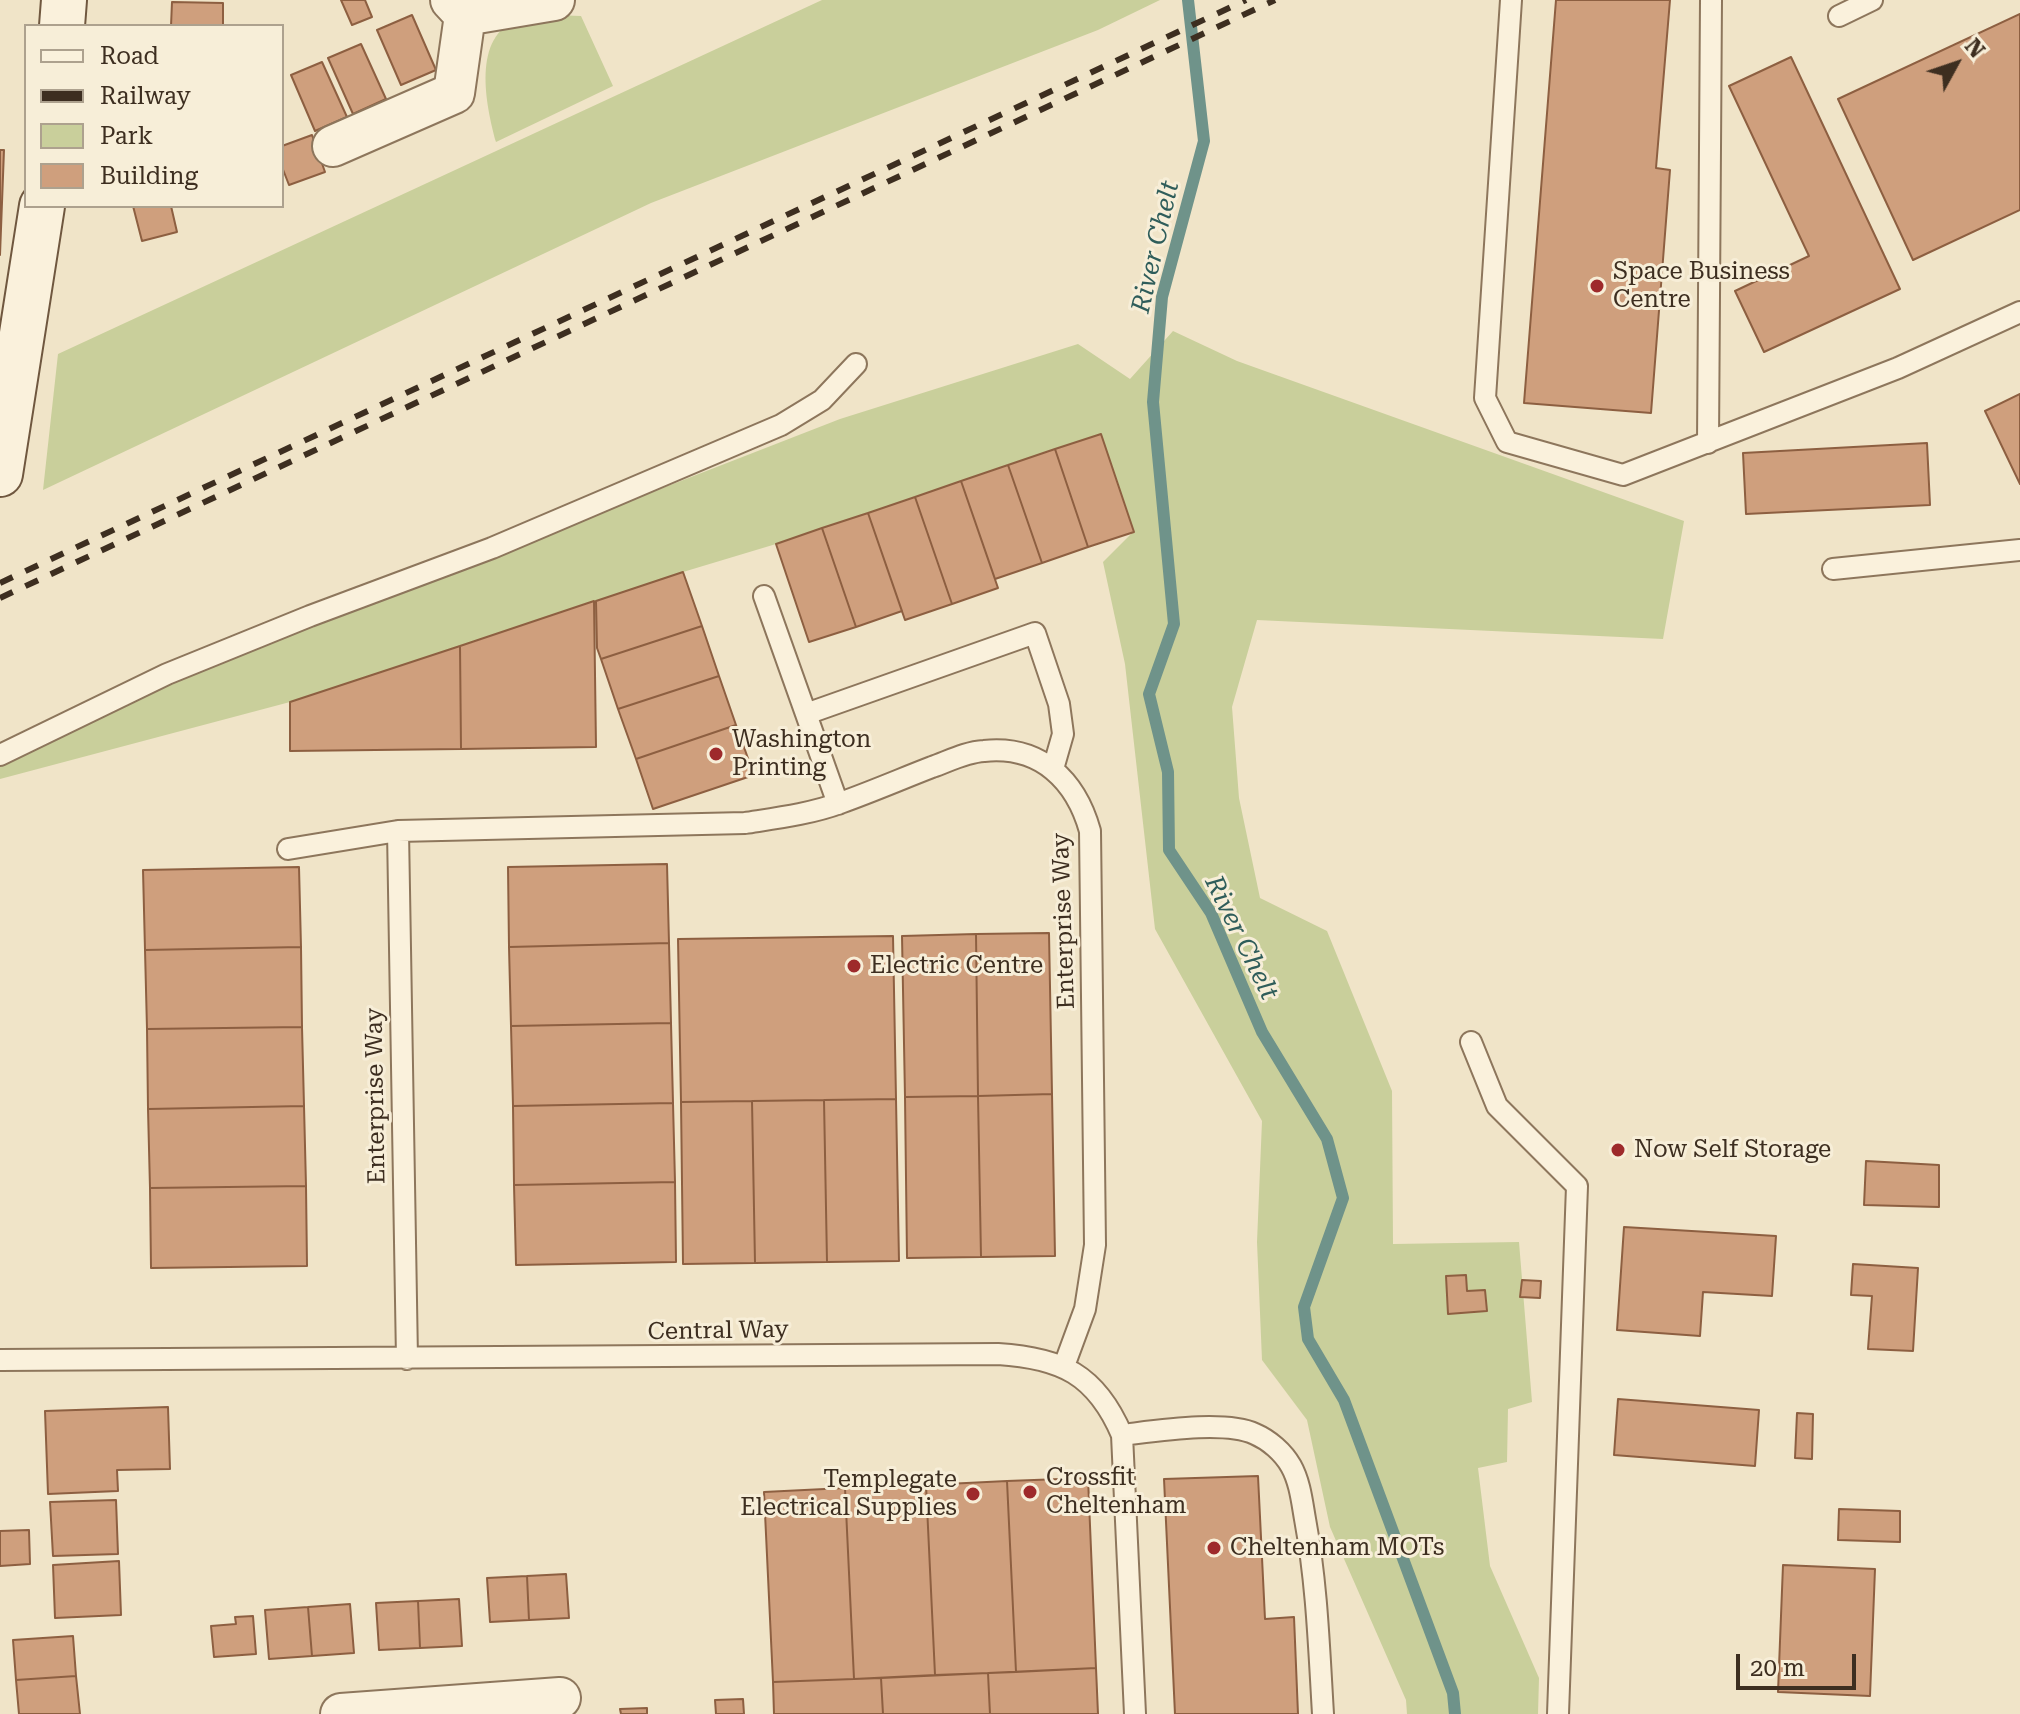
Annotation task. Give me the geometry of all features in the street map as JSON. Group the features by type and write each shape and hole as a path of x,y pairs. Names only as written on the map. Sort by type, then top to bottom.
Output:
{"street":[{"path":"62,24 64,0"},
{"path":"333,146 454,93 458,7 554,0"},
{"path":"0,474 42,208"},
{"path":"341,1714 560,1698"}],"lane":[{"path":"1511,0 1485,398 1507,442 1623,475 1898,368 2020,312"},
{"path":"1708,443 1711,0"},
{"path":"1839,16 1872,0"},
{"path":"0,755 167,674 492,548 781,425 822,400 856,364"},
{"path":"1833,569 2020,550"},
{"path":"764,596 838,804"},
{"path":"806,714 1035,633 1059,704 1063,734 1053,769"},
{"name":"Enterprise Way","path":"288,849 398,831 745,823 838,804 983,751 1008,751 1031,757 1053,769 1071,786 1083,808 1090,831 1095,1245 1085,1309 1064,1366"},
{"name":"Enterprise Way","path":"398,831 407,1359"},
{"path":"1471,1042 1497,1106 1577,1186 1558,1714"},
{"name":"Central Way","path":"0,1360 998,1354 1044,1359 1064,1366 1089,1383 1103,1398 1122,1435 1135,1714"},
{"path":"1122,1435 1173,1430 1240,1429 1255,1434 1282,1454 1292,1467 1298,1483 1315,1572 1323,1714"}],"green space":[{"path":"822,0 1160,0 1098,30 651,203 43,490 58,354"},
{"path":"581,16 613,86 496,142 486,91 488,56 494,40 504,28 526,17"},
{"path":"1173,331 1237,361 1684,521 1663,639 1257,620 1232,707 1239,798 1260,898 1327,931 1392,1091 1393,1244 1519,1242 1532,1402 1508,1409 1507,1462 1478,1468 1490,1566 1539,1678 1538,1714 1407,1714 1406,1700 1330,1527 1307,1420 1262,1360 1257,1242 1262,1121 1155,929 1125,664 1103,562 1134,531 1101,434 776,544 290,702 0,779 0,746 840,419 1078,344 1130,379"}],"building":[{"path":"341,0 365,0 372,17 352,25"},
{"name":"Space Business Centre","path":"1556,0 1670,0 1656,168 1670,170 1651,413 1524,403"},
{"path":"172,2 223,3 223,24 171,24"},
{"path":"2020,14 2020,210 1913,260 1838,99"},
{"path":"412,15 436,70 401,85 377,30"},
{"path":"361,44 386,99 353,114 328,58"},
{"name":"Space Business Centre","path":"1791,57 1900,289 1764,352 1735,291 1809,256 1729,86"},
{"path":"322,62 347,117 315,131 291,75"},
{"path":"312,135 325,172 289,185 284,172 284,145"},
{"path":"0,150 4,150 0,255"},
{"path":"134,208 171,208 177,232 142,241"},
{"path":"2020,394 2020,484 1985,411"},
{"path":"1101,434 1134,532 1088,547 1055,449"},
{"path":"1927,443 1930,505 1746,514 1743,453"},
{"path":"1055,449 1088,547 1042,563 1008,465"},
{"path":"1008,465 1042,563 995,579 961,481"},
{"path":"961,481 998,588 952,604 915,497"},
{"path":"915,497 952,604 905,620 868,513"},
{"path":"868,513 902,611 856,627 822,528"},
{"path":"822,528 856,627 809,642 776,544"},
{"path":"683,572 702,626 601,659 597,648 596,601"},
{"path":"594,601 596,747 461,749 460,646"},
{"path":"702,626 719,676 618,709 601,659"},
{"path":"460,646 461,749 290,751 290,702"},
{"path":"719,676 736,725 636,759 618,709"},
{"path":"736,725 754,775 653,809 636,759"},
{"path":"667,864 669,943 509,947 508,867"},
{"path":"299,867 301,947 145,950 143,870"},
{"path":"1049,933 1052,1094 978,1096 976,934"},
{"path":"976,934 978,1096 905,1097 902,936"},
{"path":"893,936 896,1099 681,1102 678,939"},
{"path":"669,943 671,1023 511,1026 509,947"},
{"path":"301,947 302,1027 147,1029 145,950"},
{"path":"671,1023 673,1103 513,1106 511,1026"},
{"path":"302,1027 304,1106 148,1109 147,1029"},
{"path":"1052,1094 1055,1256 981,1257 978,1096"},
{"path":"978,1096 981,1257 907,1258 905,1097"},
{"path":"896,1099 899,1261 827,1262 824,1100"},
{"path":"824,1100 827,1262 755,1263 752,1101"},
{"path":"752,1101 755,1263 683,1264 681,1102"},
{"path":"673,1103 675,1182 514,1185 513,1106"},
{"path":"304,1106 306,1186 150,1188 148,1109"},
{"path":"1866,1161 1939,1165 1939,1207 1864,1205"},
{"path":"675,1182 676,1262 516,1265 514,1185"},
{"path":"306,1186 307,1266 151,1268 150,1188"},
{"path":"1624,1227 1776,1236 1772,1296 1703,1292 1700,1336 1617,1330"},
{"path":"1853,1264 1918,1268 1913,1351 1868,1349 1872,1296 1851,1295"},
{"path":"1466,1275 1467,1291 1485,1290 1487,1311 1448,1314 1446,1276"},
{"path":"1522,1280 1541,1281 1540,1298 1520,1297"},
{"path":"1618,1399 1759,1410 1755,1466 1614,1455"},
{"path":"168,1407 170,1469 117,1470 118,1491 48,1494 45,1411"},
{"path":"1797,1413 1813,1414 1812,1459 1795,1458"},
{"name":"Cheltenham MOTs","path":"1258,1476 1265,1619 1294,1617 1298,1714 1175,1714 1164,1479"},
{"path":"1088,1478 1096,1668 1016,1672 1007,1481"},
{"path":"1007,1481 1016,1672 935,1675 926,1485"},
{"path":"926,1485 935,1675 854,1679 845,1488"},
{"path":"845,1488 854,1679 773,1682 764,1492"},
{"path":"116,1500 118,1554 53,1556 50,1502"},
{"path":"1839,1509 1900,1511 1900,1542 1838,1540"},
{"path":"29,1530 30,1564 0,1566 0,1531"},
{"path":"119,1561 121,1615 55,1618 53,1565"},
{"path":"1783,1565 1875,1569 1870,1696 1778,1692"},
{"path":"566,1574 569,1618 529,1620 527,1576"},
{"path":"527,1576 529,1620 490,1622 487,1578"},
{"path":"459,1599 462,1646 420,1648 418,1601"},
{"path":"418,1601 420,1648 379,1650 376,1603"},
{"path":"350,1604 354,1653 312,1656 308,1607"},
{"path":"308,1607 312,1656 269,1659 265,1610"},
{"path":"253,1616 256,1654 214,1657 211,1626 236,1624 235,1617"},
{"path":"73,1636 76,1676 16,1680 13,1640"},
{"path":"1096,1668 1098,1714 990,1714 988,1673"},
{"path":"988,1673 990,1714 883,1714 881,1678"},
{"path":"76,1676 80,1714 19,1714 16,1680"},
{"path":"881,1678 883,1714 774,1714 773,1682"},
{"path":"743,1699 744,1714 716,1714 715,1700"},
{"path":"647,1708 647,1714 621,1714 620,1709"}],"waterway":[{"name":"River Chelt","path":"1188,0 1204,141 1162,297 1153,402 1174,624 1149,694 1168,772 1169,850 1211,913 1262,1032 1327,1139 1343,1198 1304,1307 1308,1339 1344,1400 1453,1693 1455,1714"}],"railway":[{"path":"0,583 1246,0"},
{"path":"0,598 1275,0"}],"place":[{"name":"Space Business Centre","path":"1597,286"},
{"name":"Washington Printing","path":"716,754"},
{"name":"Electric Centre","path":"854,966"},
{"name":"Now Self Storage","path":"1618,1150"},
{"name":"Crossfit Cheltenham","path":"1030,1492"},
{"name":"Templegate Electrical Supplies","path":"973,1494"},
{"name":"Cheltenham MOTs","path":"1214,1548"}]}
